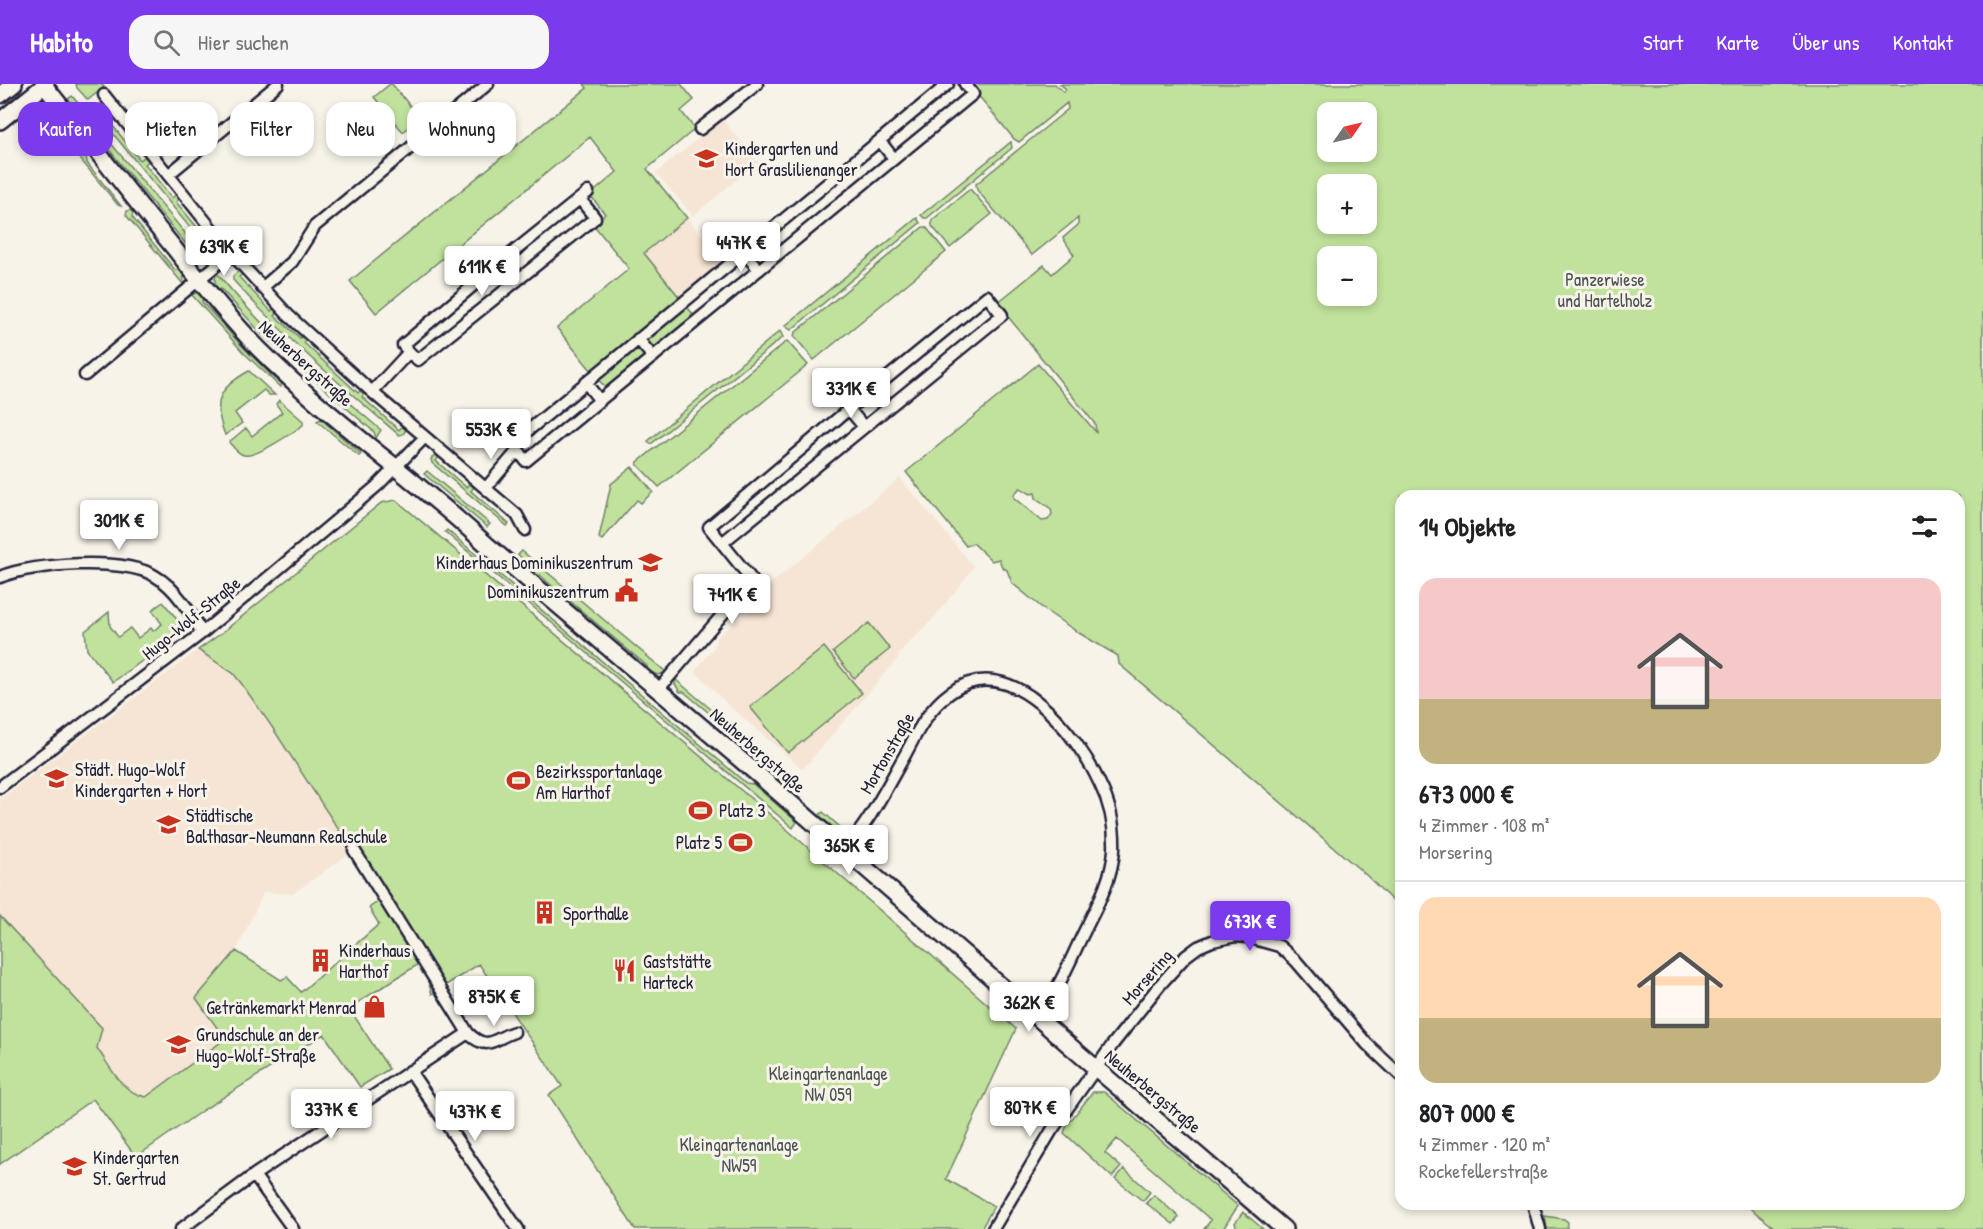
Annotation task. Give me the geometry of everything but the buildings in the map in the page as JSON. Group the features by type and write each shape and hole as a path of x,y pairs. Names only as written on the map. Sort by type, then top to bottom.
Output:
{"main road":[{"path":"0,95 14,84"},
{"path":"0,121 45,84"},
{"name":"Neuherbergstraße","path":"45,84 225,313 277,366 450,511 1284,1229"}],"street":[{"path":"168,175 278,84"},
{"path":"262,288 292,262 315,226 488,84"},
{"path":"700,129 757,84"},
{"path":"948,84 513,443 526,461 973,94 965,84"},
{"name":"Neuherbergstraße","path":"104,95 231,253 288,316 372,392 517,515 525,530"},
{"path":"880,141 894,159"},
{"path":"584,196 595,218 418,360 402,345 424,326 584,196"},
{"path":"744,252 759,270"},
{"path":"85,375 231,253"},
{"path":"658,690 752,580 722,543 709,526 987,296 1002,315 722,543"},
{"path":"424,326 439,343"},
{"path":"638,339 653,357"},
{"path":"372,392 409,352"},
{"path":"585,383 600,401"},
{"path":"849,409 864,427"},
{"path":"396,467 425,437"},
{"path":"486,488 518,450"},
{"name":"Hugo-Wolf-Straße","path":"0,787 202,633 396,467"},
{"path":"0,577 37,567 116,565 135,567 157,577 170,587 202,633"},
{"name":"Mortonstraße","path":"844,850 869,818 922,722 950,692 964,685 993,681 1014,687 1031,697 1054,716 1074,738 1101,784 1109,808 1114,848 1106,888 1056,989 1036,1016"},
{"path":"354,850 468,1033 478,1041 487,1043 498,1041 514,1032"},
{"name":"Morsering","path":"993,1229 1052,1130 1096,1068 1159,986 1186,956 1212,941 1236,936 1261,939 1279,946 1296,960 1367,1044 1395,1070"},
{"path":"181,1229 254,1175 468,1033"},
{"path":"410,1071 518,1229"},
{"path":"254,1175 293,1229"},
{"path":"1535,1210 1540,1229"}],"shaded area":[{"path":"722,119 758,162 693,216 656,173"},
{"path":"687,218 725,264 681,300 644,253"},
{"path":"900,478 974,567 933,619 898,654 900,656 803,769 729,706 695,671 715,646 716,638 750,610 768,586"},
{"name":"Städtische Balthasar-Neumann Realschule","path":"198,650 233,673 241,683 353,851 292,894 264,892 236,951 196,998 226,1039 146,1097 136,1095 126,1089 97,1048 102,1028 0,916 0,799"}],"green space":[{"path":"76,84 101,84 104,87 88,100"},
{"path":"392,84 407,102 407,129 403,132 395,122 395,102 378,102 374,97"},
{"path":"584,84 681,84 694,100 681,111 695,129 647,169 687,218 644,253 696,318 607,390 557,328 629,269 593,224 605,214 590,195 617,172 590,137 376,313 350,281 503,156 516,156 516,146 587,88"},
{"name":"Panzerwiese und Hartelholz","path":"969,84 1055,84 1064,92 1066,89 1060,84 1983,84 1983,1229 1776,1229 1752,1210 1965,1210 1965,490 1395,490 1395,903 1365,874 1119,664 1118,656 1046,611 1012,583 999,559 992,561 973,543 966,546 906,472 1038,364 1096,432 1095,424 997,303 1044,265 1052,274 1074,255 1063,238 1078,225 1078,218 1032,255 977,190 976,184 1068,109 1067,103 1019,142 1014,139","holes":["1020,488 1031,494 1035,493 1036,498 1051,509 1052,514 1048,520 1042,521 1014,498 1014,494"]},
{"path":"72,96 77,102 70,102 68,99"},
{"path":"113,126 125,141 125,148 113,134"},
{"path":"1011,142 1012,148 927,218 921,215"},
{"path":"113,146 208,261 198,259 113,154"},
{"path":"80,156 86,156 87,163 121,206 118,205 81,160"},
{"path":"131,156 137,156 140,160 148,156 150,160 145,164 172,198 178,193 181,197 176,202 208,240 214,236 217,240 205,246"},
{"path":"970,189 992,214 950,248 932,226 932,220"},
{"path":"130,210 133,213 132,217 175,270 180,270 184,280 183,284 126,215"},
{"path":"917,218 920,223 791,330 785,326"},
{"path":"923,227 926,227 946,252 814,360 794,336 795,333"},
{"path":"241,269 245,272 239,277 271,311 277,306 280,310 275,316 300,338 305,334 309,337 304,343 358,393 363,388 366,391 362,397 399,430 404,424 408,427 403,434 399,435 334,379 252,301 233,280 233,276"},
{"path":"217,273 275,336 381,430 376,438 374,432 263,335 221,289 216,288"},
{"path":"197,293 202,297 202,302 241,345 277,381 282,381 281,387 243,352 191,294"},
{"path":"780,331 783,337 651,444 648,441"},
{"path":"787,341 808,365 659,487 637,464 638,462"},
{"path":"249,371 275,395 269,395 264,390 235,413 242,423 225,435 219,413 220,397 230,384"},
{"path":"279,400 303,421 303,425 257,453 244,455 238,452 229,442 246,428 252,436 282,412 276,404"},
{"path":"321,419 361,454 359,456 317,421"},
{"path":"437,452 440,455 436,461 466,487 471,482 475,485 471,491 509,524 507,526 432,463 431,459"},
{"path":"632,467 653,492 641,503 637,500 602,540 599,538 611,484"},
{"path":"427,471 490,524 487,527 424,474"},
{"path":"396,500 767,812 1016,1029 946,1179 994,1206 981,1229 635,1229 549,1095 562,1086 479,964 432,994 422,962 349,1008 389,1069 360,1087 324,1034 203,1110 136,1157 93,1099 0,1164 0,916 102,1028 97,1048 117,1078 130,1090 146,1097 225,1039 196,998 236,951 281,980 287,977 301,992 379,924 369,908 383,898 270,724 233,673 198,650 381,503"},
{"path":"447,530 746,783 753,784 797,822 793,828 445,532"},
{"path":"522,551 666,672 658,675 648,671 647,666 540,575 535,576 526,562 518,555"},
{"path":"163,602 178,621 179,634 113,682 87,650 85,631 109,612 110,626 118,637 130,628 138,638 151,628 153,631 162,624 152,610"},
{"path":"869,623 890,649 854,678 833,652"},
{"path":"824,647 862,693 788,753 750,707"},
{"path":"675,679 775,763 787,778 781,784 763,763 763,758 684,692 680,692"},
{"path":"823,812 848,834 834,832 823,825 816,818"},
{"path":"1093,1092 1104,1092 1238,1206 1223,1229 1204,1229 1211,1220 1117,1139 1105,1153 1121,1167 1112,1177 1064,1133 1067,1125"},
{"path":"1124,1169 1150,1192 1143,1201 1115,1179"},
{"path":"1154,1195 1179,1217 1173,1224 1146,1203"},
{"path":"1243,1212 1263,1229 1237,1229 1235,1223"},
{"path":"1545,1216 1564,1219 1568,1222 1567,1229 1547,1229"}],"place":[{"name":"Kindergarten und Hort Graslilienanger","path":"707,158"},
{"name":"Kinderhaus Dominikuszentrum","path":"651,562"},
{"name":"Dominikuszentrum","path":"627,591"},
{"name":"Städt. Hugo-Wolf Kindergarten + Hort","path":"57,779"},
{"name":"Bezirkssportanlage Am Harthof","path":"518,781"},
{"name":"Platz 3","path":"701,810"},
{"name":"Städtische Balthasar-Neumann Realschule","path":"168,825"},
{"name":"Platz 5","path":"740,842"},
{"name":"Sporthalle","path":"545,913"},
{"name":"Kinderhaus Harthof","path":"321,960"},
{"name":"Gaststätte Harteck","path":"625,971"},
{"name":"Getränkemarkt Menrad","path":"374,1007"},
{"name":"Grundschule an der Hugo-Wolf-Straße","path":"178,1044"},
{"name":"Kindergarten St. Gertrud","path":"75,1167"}],"park label":[{"name":"Kleingartenanlage NW 059","path":"828,1083"},
{"name":"Kleingartenanlage NW59","path":"739,1154"}]}
